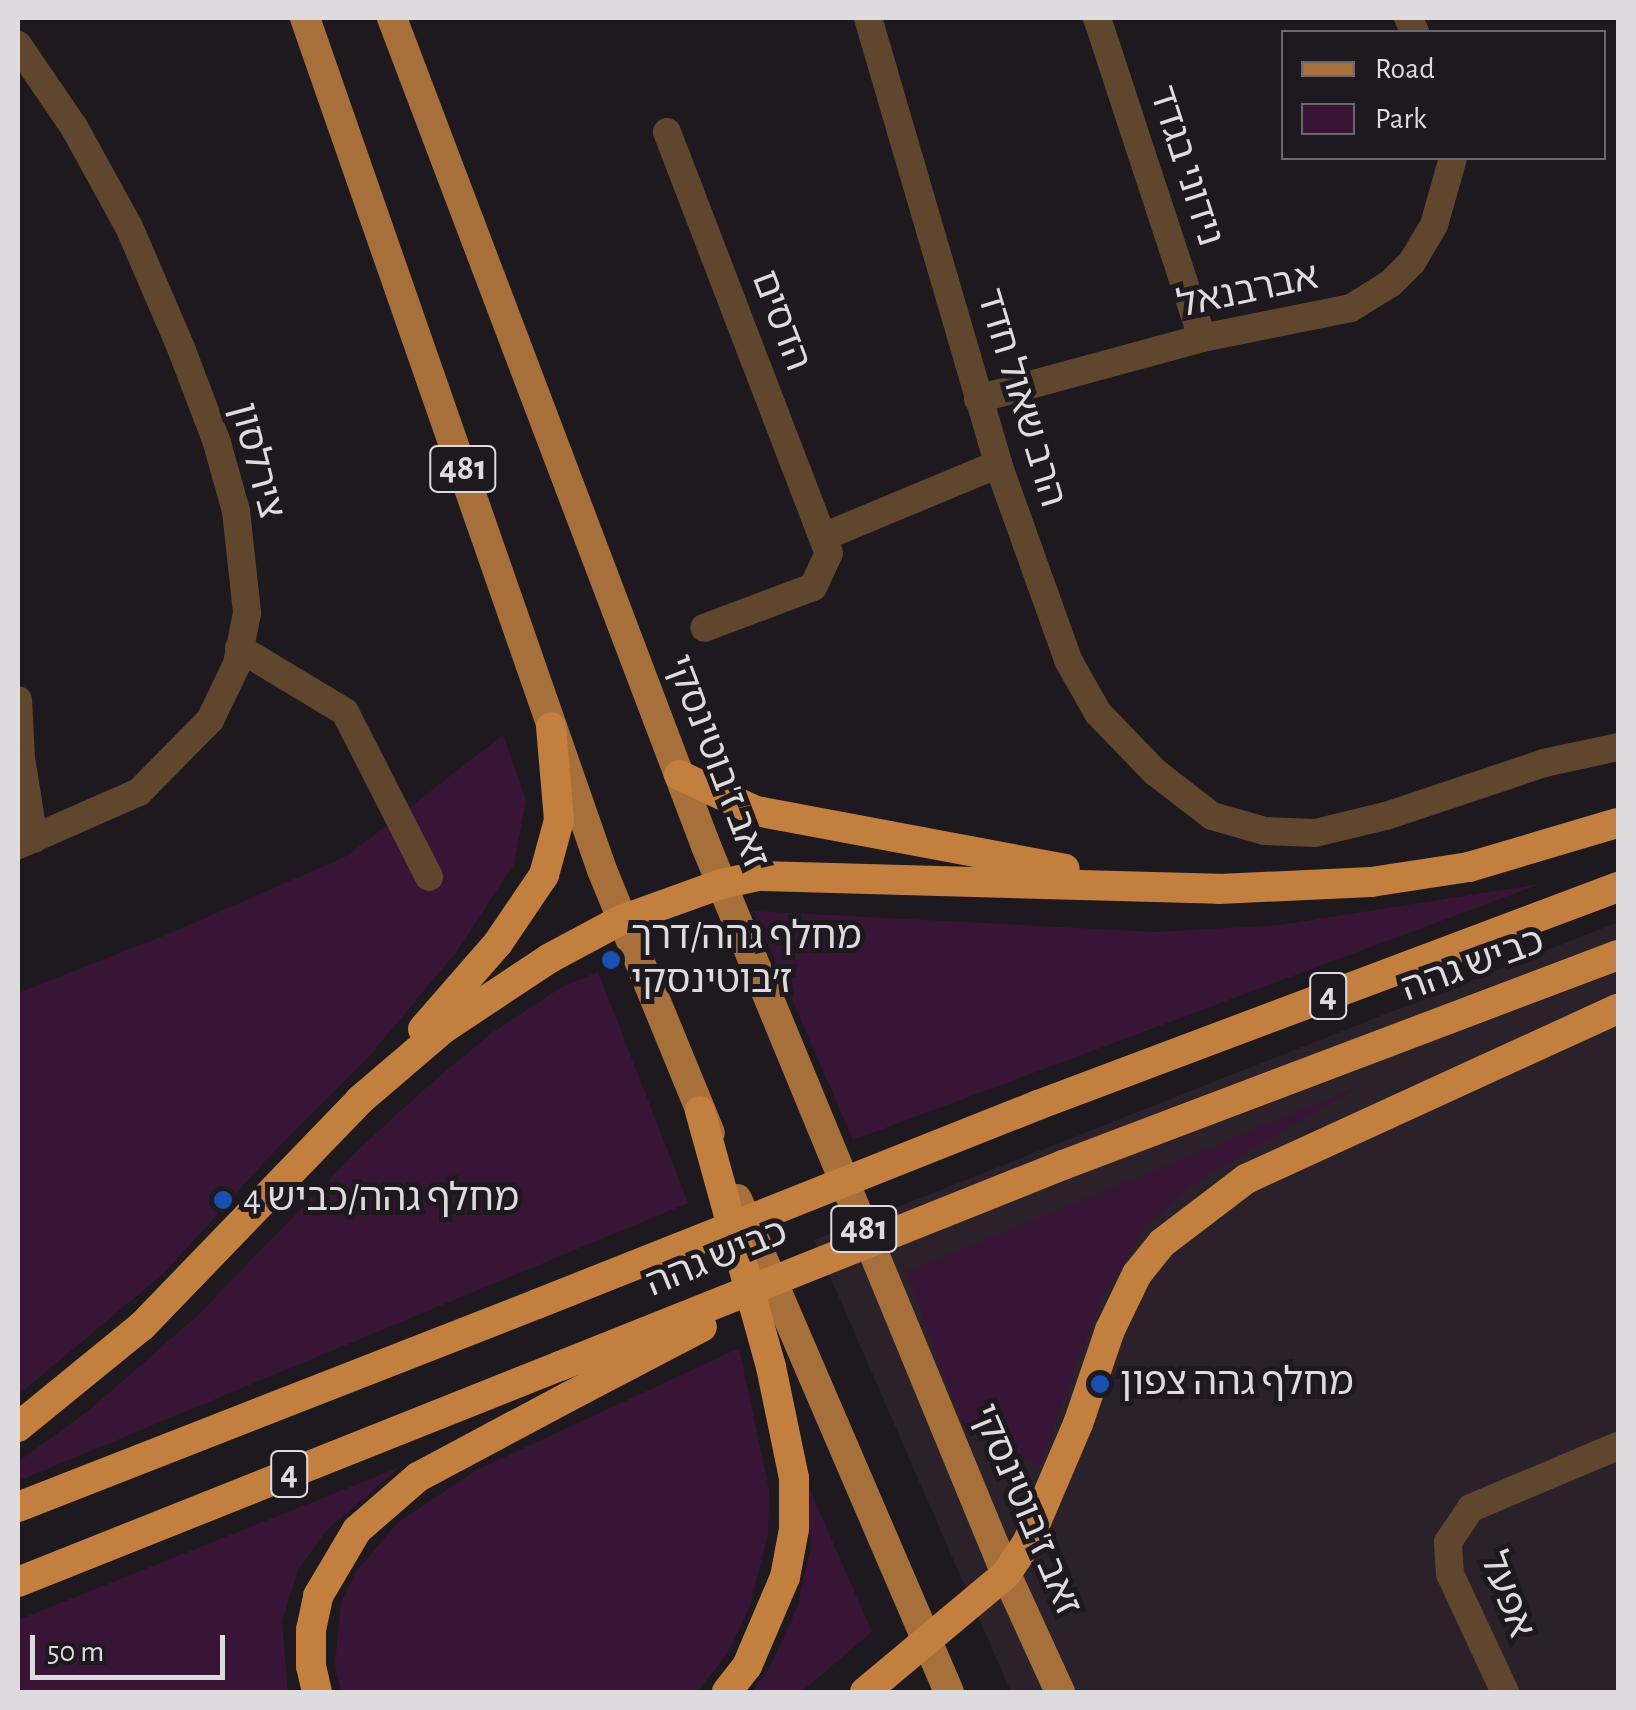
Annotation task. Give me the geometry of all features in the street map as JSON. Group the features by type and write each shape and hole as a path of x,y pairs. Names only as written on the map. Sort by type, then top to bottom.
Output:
{"highway":[{"path":"18,1427 142,1326 360,1100 498,942 544,875 558,820 552,727"},
{"path":"679,775 756,811 1156,886"},
{"path":"360,1100 443,1028 501,988 621,920 721,884 760,876 803,874 1305,888 1470,866 1618,822"},
{"name":"כביש גהה","path":"18,1508 1038,1106 1618,887"},
{"name":"כביש גהה","path":"18,1582 1063,1165 1618,954"},
{"path":"865,1692 1006,1574 1046,1502 1126,1294 1162,1243 1246,1179 1618,1010"},
{"path":"700,1112 771,1368 794,1478 794,1529 785,1577 748,1666 727,1692"},
{"path":"317,1692 311,1648 318,1596 357,1530 418,1477 860,1245"}],"main road":[{"name":"481","path":"305,18 621,920 949,1692"},
{"name":"זאב ז'בוטינסקי","path":"392,18 721,884 1006,1574 1060,1692"}],"street":[{"name":"הרב שאול חדד","path":"868,18 978,400 1068,660 1098,713 1154,772 1212,816 1265,832 1315,833 1386,816 1544,763 1618,748"},
{"name":"נידוני בגדד","path":"1097,18 1202,338"},
{"name":"צירלסון","path":"18,45 74,127 129,227 218,443 236,510 247,613 239,648 210,720 138,792 26,842"},
{"name":"הדסים","path":"667,132 828,553 813,587 704,628"},
{"name":"אברבנאל","path":"978,400 1202,338 1351,308 1390,284 1412,262 1434,225 1451,160"},
{"path":"822,537 998,464"},
{"path":"239,648 345,712 429,877"},
{"path":"18,700 26,842"},
{"name":"אפעל","path":"1505,1692 1450,1574 1448,1542 1472,1508 1618,1446"}],"shaded area":[{"path":"1618,922 1618,1692 1011,1692 814,1240"}],"green space":[{"path":"503,735 526,800 514,864 457,951 372,1053 267,1159 165,1272 18,1395 18,993 166,935 347,856"},
{"path":"1540,884 853,1140 754,911 1155,932 1280,925"},
{"path":"598,972 688,1203 18,1481 18,1462 93,1407 196,1317 359,1149 428,1086 493,1032 562,987"},
{"path":"1358,1087 1198,1181 1146,1225 1099,1304 1039,1466 964,1427 906,1272"},
{"path":"739,1348 769,1489 768,1534 749,1609 727,1654 697,1692 341,1692 335,1664 341,1603 355,1573 398,1522 477,1470"},
{"path":"400,1467 326,1531 299,1568 282,1621 288,1692 18,1692 18,1620"},
{"path":"806,1481 872,1632 801,1692 752,1692 768,1671 797,1608 811,1547"}],"place":[{"name":"מחלף גהה/דרך ז׳בוטינסקי","path":"611,960"},
{"name":"מחלף גהה/כביש 4","path":"223,1200"},
{"name":"מחלף גהה צפון","path":"1100,1384"}]}
